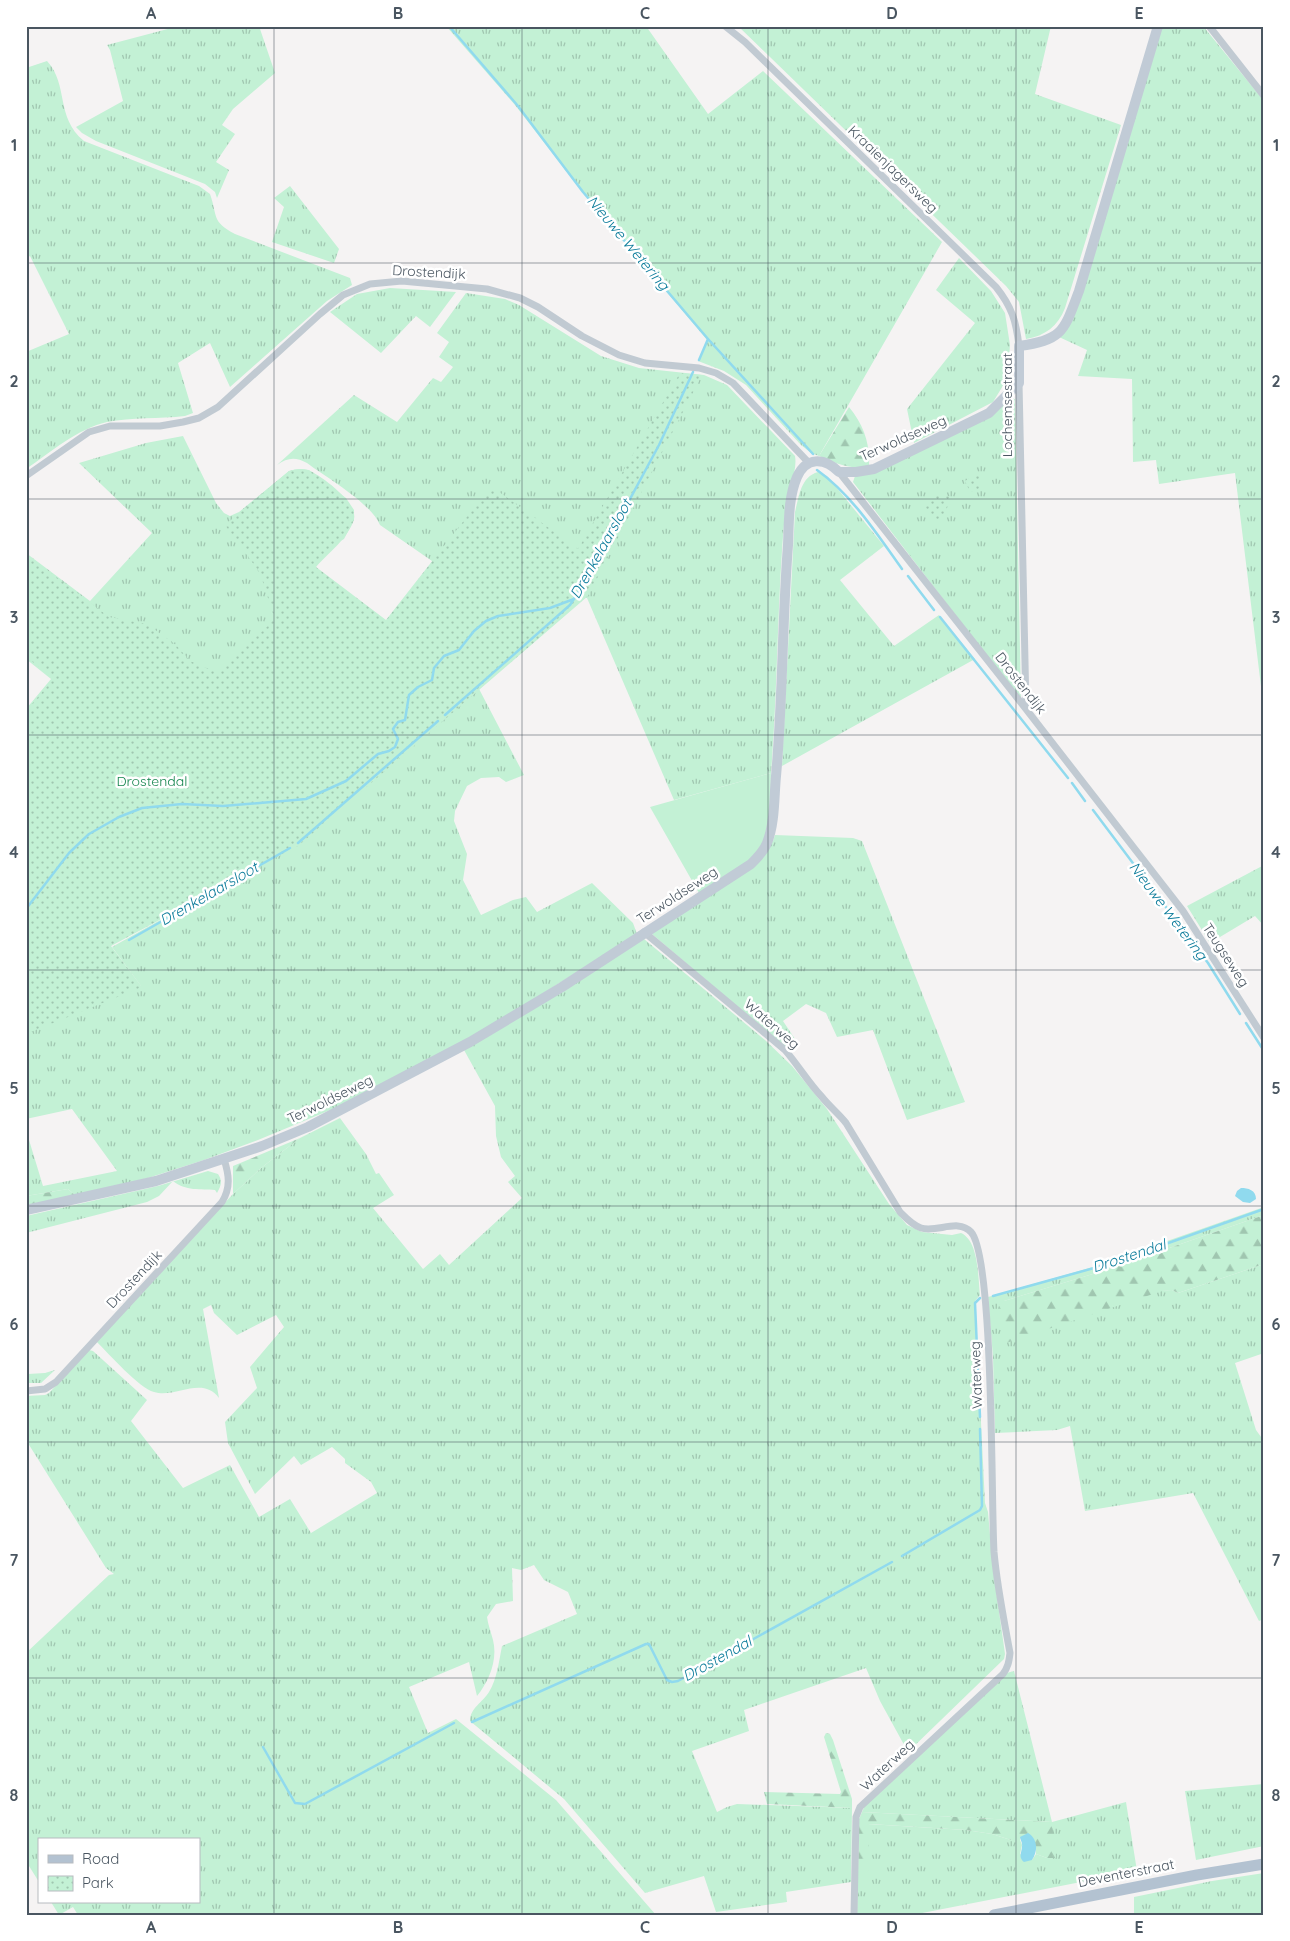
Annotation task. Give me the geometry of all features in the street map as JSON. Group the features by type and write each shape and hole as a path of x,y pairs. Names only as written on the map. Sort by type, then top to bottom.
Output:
{"main road":[{"name":"Deventerstraat","path":"994,1915 1197,1875 1264,1864"}],"street":[{"name":"Kraaienjagersweg","path":"725,26 745,42 996,287 1007,301 1015,320 1019,346"},
{"name":"Lochemsestraat","path":"1026,709 1018,383 1019,346 1048,340 1062,331 1067,323 1079,290 1158,26"},
{"path":"1209,26 1264,96"},
{"name":"Drostendijk","path":"26,476 96,430 110,426 160,426 199,418 218,407 343,295 370,284 402,282 503,292 538,307 582,336 619,355 645,363 699,368 716,373 733,383 813,462"},
{"name":"Terwoldseweg","path":"26,1210 156,1181 224,1159 308,1127 470,1042 562,987 751,864 767,844 772,821 781,715 783,610 791,504 796,479 802,469 813,462 829,464 839,472 874,469 989,413 1018,383"},
{"name":"Drostendijk","path":"839,472 1182,911"},
{"name":"Teugseweg","path":"1182,911 1264,1038"},
{"name":"Waterweg","path":"644,932 785,1050 822,1098 846,1124 900,1212 909,1221 920,1228 964,1227 972,1233 980,1253 986,1300 994,1554 1010,1653 1009,1663 1008,1668 1003,1674 860,1807 856,1817 854,1915"},
{"name":"Drostendijk","path":"26,1391 45,1390 56,1382 222,1202 228,1192 229,1181 224,1159"}],"green space":[{"path":"179,26 259,26 275,73 233,109 222,125 235,134 216,162 229,170 217,198 215,192 205,184 96,141 76,127 123,101 110,50 107,45"},
{"path":"446,26 646,26 708,114 763,71 942,242 819,456 811,453 801,445 746,385 724,371 698,361 708,341 584,194 515,105"},
{"path":"738,26 1051,26 1035,94 1121,125 1065,308 1055,325 1045,333 1026,339 1019,302 1006,286"},
{"path":"1162,26 1203,26 1264,101 1264,711 1235,473 1159,484 1156,460 1133,462 1132,379 1078,376 1087,350 1059,337"},
{"path":"47,61 54,70 58,80 69,122 84,141 199,186 210,194 217,218 222,226 235,234 350,278 352,285 327,301 230,387 210,343 178,363 193,413 185,416 165,418 116,420 96,425 75,435 26,469 26,352 69,334 30,256 26,258 26,68"},
{"path":"290,186 339,249 334,263 272,242 284,207 274,198"},
{"path":"959,258 991,291 1005,313 1010,345 1008,371 1004,384 993,402 914,443 907,409 975,323 936,290"},
{"path":"390,288 456,292 430,327 416,316 381,353 330,312 357,294"},
{"path":"466,293 505,299 519,305 601,356 639,368 704,375 727,385 795,456 795,469 786,505 782,545 771,773 674,800 587,598 581,597 26,794 26,709 51,679 26,659 26,553 90,601 152,533 79,463 146,443 183,436 216,503 224,513 230,516 239,512 289,471 309,470 346,498 354,510 354,520 344,539 298,565 374,633 445,570 380,525 368,508 337,483 307,463 292,459 285,460 277,465 354,395 397,422 433,378 441,382 453,367 439,357 449,342 437,333"},
{"name":"Drostendal","path":"680,373 702,375 588,596 298,846 111,946 142,987 26,1034 26,711 54,678 26,657 26,554 109,617 147,624 176,645 190,661 209,669 218,670 271,623 274,617 260,573 225,525 289,471 303,469 314,473 337,490 350,505 354,513 351,526 343,539 316,567 386,620 491,486 578,549"},
{"path":"1009,398 1015,399 1021,700 853,482 855,476"},
{"path":"849,407 862,427 867,441 869,465 863,467 850,467 819,456"},
{"path":"818,472 827,476 884,546 840,580 894,646 939,615 975,659 782,766 795,512 804,483 807,478"},
{"path":"976,474 980,477 981,488 970,492 965,481"},
{"path":"937,494 951,497 943,519 936,520 925,507"},
{"path":"478,687 524,775 506,782 499,777 481,778 467,786 455,811 454,821 467,854 463,880 481,915 513,900 526,897 537,912 592,883 633,923 637,934 490,1027 340,1106 258,1140 148,1178 76,1196 68,1189 26,1196 26,1130 43,1186 117,1171 72,1109 26,1119 26,1033 141,986 112,947 289,848"},
{"path":"771,773 768,828 763,843 752,858 699,893 650,807"},
{"path":"775,835 853,838 862,841 965,1102 907,1120 873,1030 837,1037 826,1013 806,1004 783,1021 797,1042 787,1049 652,934 773,841"},
{"path":"1264,865 1264,926 1255,916 1210,943 1187,906"},
{"path":"644,939 765,1040 792,1066 827,1109 889,1204 907,1225 922,1232 952,1235 961,1233 967,1237 974,1252 978,1270 980,1295 975,1301 985,1503 988,1512 993,1569 1005,1654 1004,1659 908,1752 880,1701 866,1668 744,1710 749,1731 692,1751 717,1812 737,1804 852,1808 851,1882 786,1892 787,1902 716,1912 704,1876 645,1893 564,1799 470,1721 472,1712 492,1687 502,1646 577,1614 568,1592 544,1580 534,1565 521,1570 512,1568 513,1601 496,1604 487,1617 493,1640 493,1663 489,1677 477,1696 469,1662 409,1687 428,1733 456,1719 556,1800 656,1915 78,1915 73,1907 59,1915 52,1904 200,1904 200,1838 38,1838 38,1880 29,1866 26,1867 26,1653 109,1575 114,1574 106,1568 26,1440 26,1396 49,1393 89,1350 93,1351 147,1400 131,1421 183,1488 230,1465 259,1517 290,1499 311,1533 377,1493 371,1482 345,1463 345,1459 332,1447 301,1465 294,1456 255,1494 228,1443 225,1422 257,1388 250,1367 284,1327 276,1315 237,1335 214,1313 211,1305 203,1309 219,1398 212,1391 205,1388 171,1393 154,1392 140,1384 124,1370 96,1341 233,1194 261,1168 300,1138 340,1118 366,1154 376,1174 379,1173 394,1195 373,1208 423,1269 440,1254 449,1265 522,1198 508,1182 515,1176 501,1157 496,1136 495,1106 464,1050"},
{"path":"300,1138 261,1168 233,1194 233,1166"},
{"path":"208,1171 218,1174 221,1181 217,1193 215,1190 188,1188 174,1181"},
{"path":"172,1182 159,1196 147,1202 26,1233 26,1216"},
{"path":"68,1189 76,1196 26,1206 26,1196"},
{"path":"1264,1207 1264,1215 1106,1270 1004,1301 1172,1290 1178,1293 1264,1264 1264,1353 1235,1363 1256,1430 1264,1441 1264,1619 1259,1621 1193,1493 1085,1511 1070,1426 1057,1430 995,1433 993,1357 988,1297 1093,1267"},
{"path":"1264,1215 1264,1264 1178,1293 1172,1290 1162,1291 1006,1343 1002,1342 999,1305 1004,1301 1106,1270"},
{"path":"26,1318 29,1348 28,1374 45,1373 55,1370 41,1383 26,1383"},
{"path":"1014,1671 1052,1822 862,1812 866,1803 1003,1674"},
{"path":"826,1733 830,1734 833,1740 852,1799 852,1808 767,1804 764,1792 840,1794 841,1792 824,1737"},
{"path":"1264,1784 1264,1846 1196,1860 1185,1791"},
{"path":"1126,1802 1137,1871 912,1915 857,1915 858,1873 868,1873 868,1824 966,1830 992,1834 1011,1840 1020,1840 1022,1845 1020,1854 1032,1860 1036,1854 1047,1858 1052,1822"},
{"path":"862,1812 1052,1822 1056,1858 1047,1858 1036,1854 1036,1850 1020,1837 1020,1840 1011,1840 992,1834 966,1830 869,1824 868,1873 858,1873 859,1819"},
{"path":"1264,1873 1264,1915 1134,1915 1134,1897 1212,1881"}],"water":[{"path":"1241,1188 1249,1189 1256,1196 1256,1199 1250,1203 1243,1202 1235,1196"},
{"path":"1028,1833 1034,1838 1036,1849 1032,1860 1024,1862 1021,1858 1022,1844 1020,1837"}],"waterway":[{"name":"Nieuwe Wetering","path":"449,26 518,106 583,192 708,339 813,454"},
{"name":"Drenkelaarsloot","path":"699,360 708,339"},
{"name":"Drenkelaarsloot","path":"445,715 570,605 587,579 659,445 693,372"},
{"name":"Nieuwe Wetering","path":"817,470 853,503 902,569"},
{"name":"Nieuwe Wetering","path":"908,576 934,610"},
{"path":"26,909 69,853 89,834 119,817 142,808 182,804 223,806 306,799 346,781 378,754 395,747 398,739 393,729 398,722 405,720 409,695 418,687 432,680 434,668 444,656 459,650 474,631 486,621 498,616 550,608 574,599"},
{"name":"Nieuwe Wetering","path":"940,617 1068,778"},
{"name":"Drenkelaarsloot","path":"298,843 438,721"},
{"name":"Nieuwe Wetering","path":"1072,783 1085,801"},
{"name":"Nieuwe Wetering","path":"1093,810 1208,963 1240,1014"},
{"name":"Drenkelaarsloot","path":"129,940 290,848"},
{"name":"Nieuwe Wetering","path":"1246,1023 1264,1051"},
{"name":"Drostendal","path":"993,1296 1112,1263 1264,1209"},
{"name":"Drostendal","path":"980,1298 975,1303 980,1417"},
{"name":"Drostendal","path":"902,1556 980,1510 982,1506 980,1429"},
{"name":"Drostendal","path":"472,1722 646,1644 649,1644 667,1680 672,1682 678,1681 892,1562"},
{"name":"Drostendal","path":"263,1747 295,1803 305,1804 454,1723"}]}
